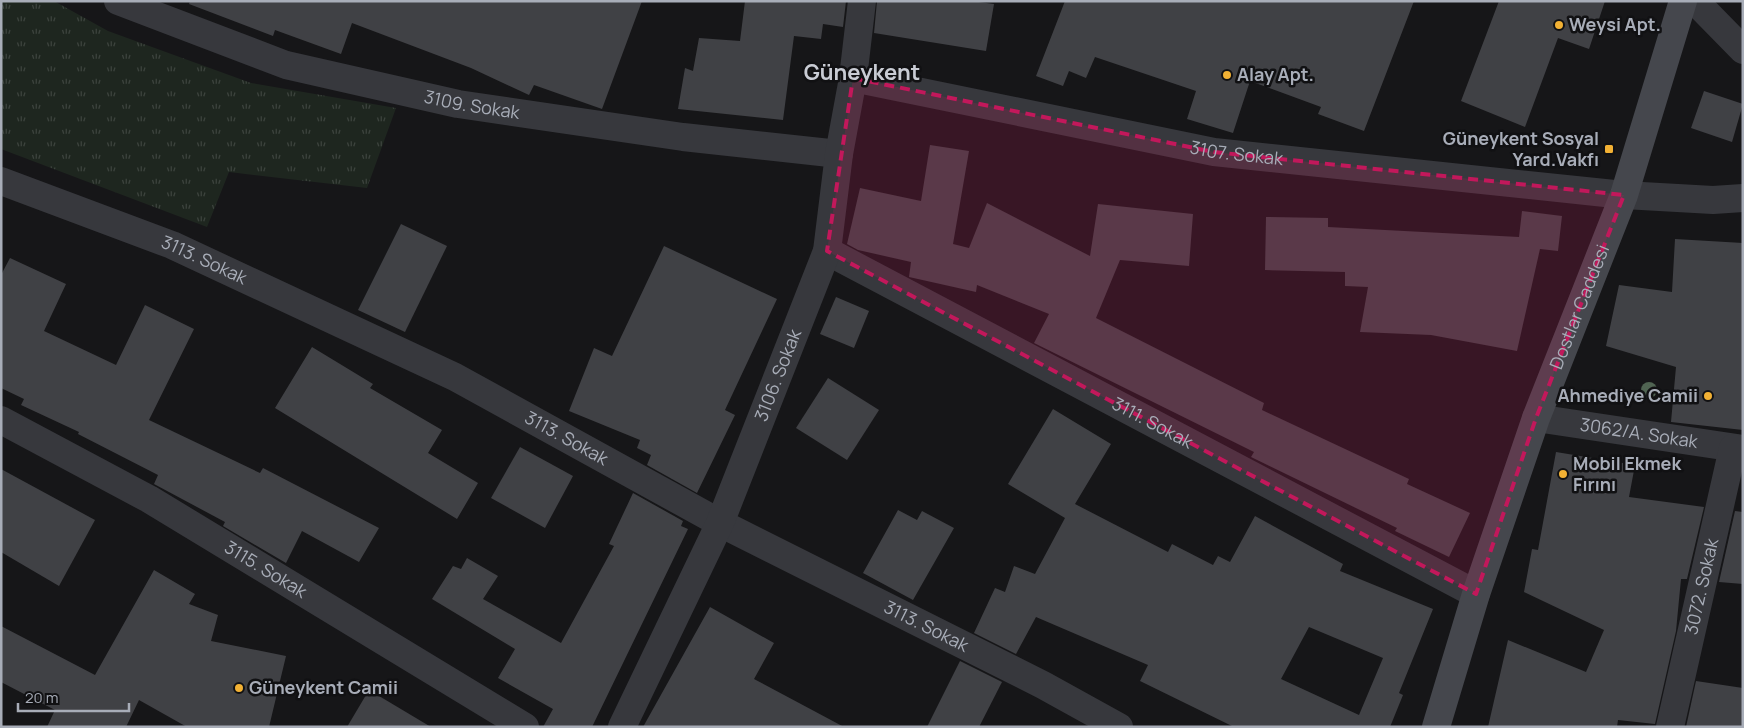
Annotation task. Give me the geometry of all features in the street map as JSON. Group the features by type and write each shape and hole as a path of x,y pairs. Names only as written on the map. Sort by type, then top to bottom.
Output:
{"main road":[{"name":"Dostlar Caddesi","path":"1436,727 1476,594 1536,418 1624,195 1682,1"}],"street":[{"name":"3109. Sokak","path":"118,1 286,65 458,104 683,137 839,154"},
{"name":"3106. Sokak","path":"622,727 720,523 827,251 839,154 853,78 862,1"},
{"path":"1695,1 1743,50"},
{"name":"3107. Sokak","path":"853,78 1214,152 1624,195 1714,200 1743,198"},
{"name":"3113. Sokak","path":"1,182 172,245 455,378 720,523 1043,685 1119,727"},
{"name":"3111. Sokak","path":"827,251 1476,594"},
{"name":"3062/A. Sokak","path":"1536,418 1738,448"},
{"name":"3115. Sokak","path":"1,420 149,499 524,727"},
{"name":"3072. Sokak","path":"1670,727 1738,448"}],"highlighted area":[{"path":"853,78 1214,152 1624,195 1536,418 1476,594 827,251"}],"green space":[{"path":"1,1 54,1 108,31 251,83 396,108 367,188 229,172 207,227 1,149"}],"building":[{"path":"190,1 642,1 602,109 534,85 529,95 471,68 352,23 341,54 275,30 273,36 189,4"},
{"path":"745,1 846,1 843,27 823,24 821,39 794,36 783,120 678,109 685,68 693,71 699,38 740,41"},
{"path":"877,1 971,1 994,4 986,51 874,33"},
{"path":"1065,1 1414,1 1364,131 1318,114 1321,107 1250,81 1233,133 1187,119 1196,91 1095,57 1086,78 1069,71 1063,86 1036,76"},
{"path":"1499,1 1605,1 1589,49 1558,38 1525,127 1461,101"},
{"path":"1704,91 1743,104 1732,142 1691,128"},
{"path":"930,145 969,151 953,244 969,248 987,203 1090,256 1098,204 1193,214 1189,266 1120,260 1096,318 1264,403 1262,410 1409,479 1407,484 1470,513 1449,557 1395,531 1397,528 1251,457 1254,452 1034,343 1049,314 977,285 976,292 909,277 911,262 858,250 847,244 860,188 921,201"},
{"path":"1522,211 1562,216 1558,251 1540,249 1517,351 1431,335 1360,332 1368,287 1345,286 1345,272 1265,270 1266,217 1328,218 1328,227 1519,237"},
{"path":"401,224 447,246 405,332 358,310"},
{"path":"1675,239 1743,243 1743,430 1671,422 1676,367 1606,346 1619,285 1672,292"},
{"path":"664,246 777,299 725,410 735,415 697,493 647,465 651,455 637,448 640,440 569,411 594,348 612,356"},
{"path":"10,258 66,284 44,331 116,365 145,305 194,329 149,420 260,473 263,468 379,528 359,562 302,531 286,563 223,526 225,522 154,484 158,475 78,434 79,432 21,405 24,399 1,388 1,275"},
{"path":"836,297 869,311 854,348 820,334"},
{"path":"312,347 373,384 370,388 442,430 428,453 478,483 457,519 275,408"},
{"path":"828,378 879,410 847,460 796,428"},
{"path":"1053,409 1111,444 1075,504 1168,552 1172,544 1213,565 1218,556 1230,562 1255,516 1343,564 1340,571 1433,609 1399,693 1403,695 1390,727 1234,727 1140,681 1148,665 1036,617 1016,654 974,633 995,588 1005,592 1014,566 1035,574 1065,518 1008,484","holes":["1309,627 1383,658 1359,715 1281,679"]},
{"path":"520,447 573,476 545,528 491,498"},
{"path":"1556,452 1635,465 1629,497 1704,507 1687,579 1681,579 1676,631 1655,724 1618,720 1617,727 1488,727 1508,640 1586,672 1604,630 1524,592 1532,549 1538,550"},
{"path":"1,469 95,520 59,586 1,552"},
{"path":"633,493 683,521 681,526 688,529 592,727 543,727 553,709 498,678 515,649 432,599 453,566 461,569 467,558 498,576 483,599 561,643 614,546 609,544"},
{"path":"898,510 917,520 922,511 954,528 913,600 863,573"},
{"path":"1735,511 1743,512 1743,584 1719,582"},
{"path":"154,570 195,594 189,604 218,615 211,641 286,656 269,727 187,727 139,700 126,727 47,727 55,710 1,682 1,626 95,675"},
{"path":"710,607 774,643 754,679 844,727 643,727"},
{"path":"960,661 1002,682 979,727 927,727"},
{"path":"1696,681 1743,688 1743,727 1686,727"},
{"path":"369,690 431,727 347,727"}],"place":[{"name":"Weysi Apt.","path":"1559,25"},
{"name":"Alay Apt.","path":"1227,75"},
{"name":"Güneykent Sosyal Yard.Vakfı","path":"1609,149"},
{"name":"Ahmediye Camii","path":"1708,396"},
{"name":"Mobil Ekmek Fırını","path":"1563,474"},
{"name":"Güneykent Camii","path":"239,688"}],"district":[{"name":"Güneykent","path":"862,72"}]}
